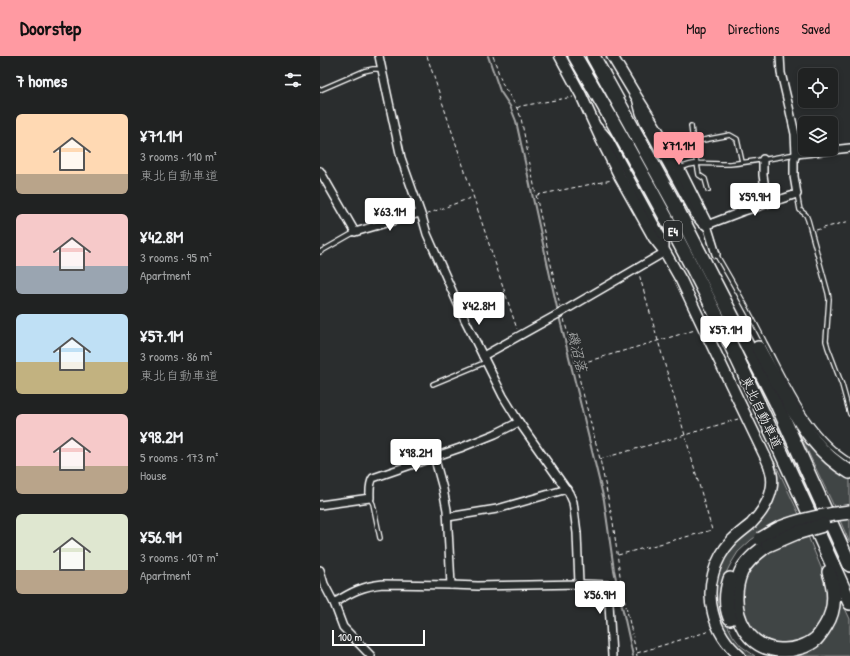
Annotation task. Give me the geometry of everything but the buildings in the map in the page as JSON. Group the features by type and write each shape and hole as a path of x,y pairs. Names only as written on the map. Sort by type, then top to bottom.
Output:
{"highway":[{"name":"東北自動車道","path":"575,56 671,228 706,295 762,410 850,603"},
{"name":"東北自動車道","path":"593,56 700,252 776,402 850,565"},
{"path":"700,252 732,298 772,374 800,422 815,443 836,463 850,472"},
{"path":"762,410 772,444 830,574 834,590 834,601 832,612 822,633 807,645 789,650 773,650 755,641 742,626 738,616 736,592 741,572 764,542 782,538 808,529 819,526 850,520"},
{"path":"763,656 752,650 742,639 732,622 727,605 728,584 737,562 746,552 764,542 781,528 800,522 850,512"}],"street":[{"path":"378,56 401,158 427,234 484,359 503,396 567,489 573,502 577,533 579,584"},
{"path":"560,56 581,95 620,177 654,238 665,252 681,280 747,417 772,473 772,481 768,499 763,508 751,524 729,544 722,554 713,573 710,594 711,608 714,619 720,633 727,643 740,656"},
{"path":"612,56 657,129 679,169 707,225 716,254"},
{"path":"636,96 640,114 697,218 702,224 707,225 766,203 797,194 794,176 794,160 796,154 795,134 781,73 780,56"},
{"path":"594,123 608,138 665,243 665,252"},
{"path":"796,154 850,148"},
{"path":"763,160 766,203"},
{"path":"320,170 355,232 420,214"},
{"path":"484,359 519,336 665,252"},
{"path":"320,505 370,498 370,481 373,478 460,448 520,422"},
{"path":"434,456 443,489 448,517 451,584"},
{"path":"448,517 497,509 567,489"},
{"path":"320,570 324,584 334,603 343,627 371,656"},
{"path":"334,603 354,591 374,585 384,584 451,584 486,586 579,584 608,585 612,656"}],"lane":[{"path":"320,90 364,71 381,69"},
{"path":"691,126 699,175 705,179 708,190"},
{"path":"693,142 730,135 737,139 742,162"},
{"path":"679,169 696,163 728,164 796,154"},
{"path":"797,194 800,210 806,215 812,232 828,293 829,299 826,341 842,385 850,414"},
{"path":"320,252 355,232"},
{"path":"716,254 740,294 803,413 827,443 850,461"},
{"path":"433,384 484,359"},
{"path":"370,498 373,504 380,538"}],"path":[{"path":"427,56 519,336"},
{"path":"494,56 499,75 518,108 521,118 559,313 575,365 600,459 613,522 621,583 637,656"},
{"path":"518,108 521,106 581,95"},
{"path":"536,195 620,177"},
{"path":"420,214 425,214 474,197"},
{"path":"812,232 850,221"},
{"path":"617,555 712,530 637,268"},
{"path":"575,365 703,327"},
{"path":"600,459 747,417"},
{"path":"636,653 718,628"}],"shaded area":[{"path":"797,429 850,476 850,542 831,500"},
{"path":"774,461 798,512 825,577 828,592 828,604 820,627 804,642 782,647 760,639 747,624 740,596 746,576 760,558 764,531 738,552 725,575 723,583 723,614 733,636 741,646 755,656 747,656 736,648 722,627 716,604 715,593 719,571 723,562 731,549 759,521 776,483 777,473"},
{"path":"842,602 850,619 850,656 790,656 805,653 820,644 838,603"}],"waterway":[{"name":"磯沼落","path":"488,56 500,91 510,106 516,121 558,312"},
{"name":"磯沼落","path":"559,316 604,500 614,570 633,656"}],"tunnel":[{"path":"633,185 669,167"}]}
